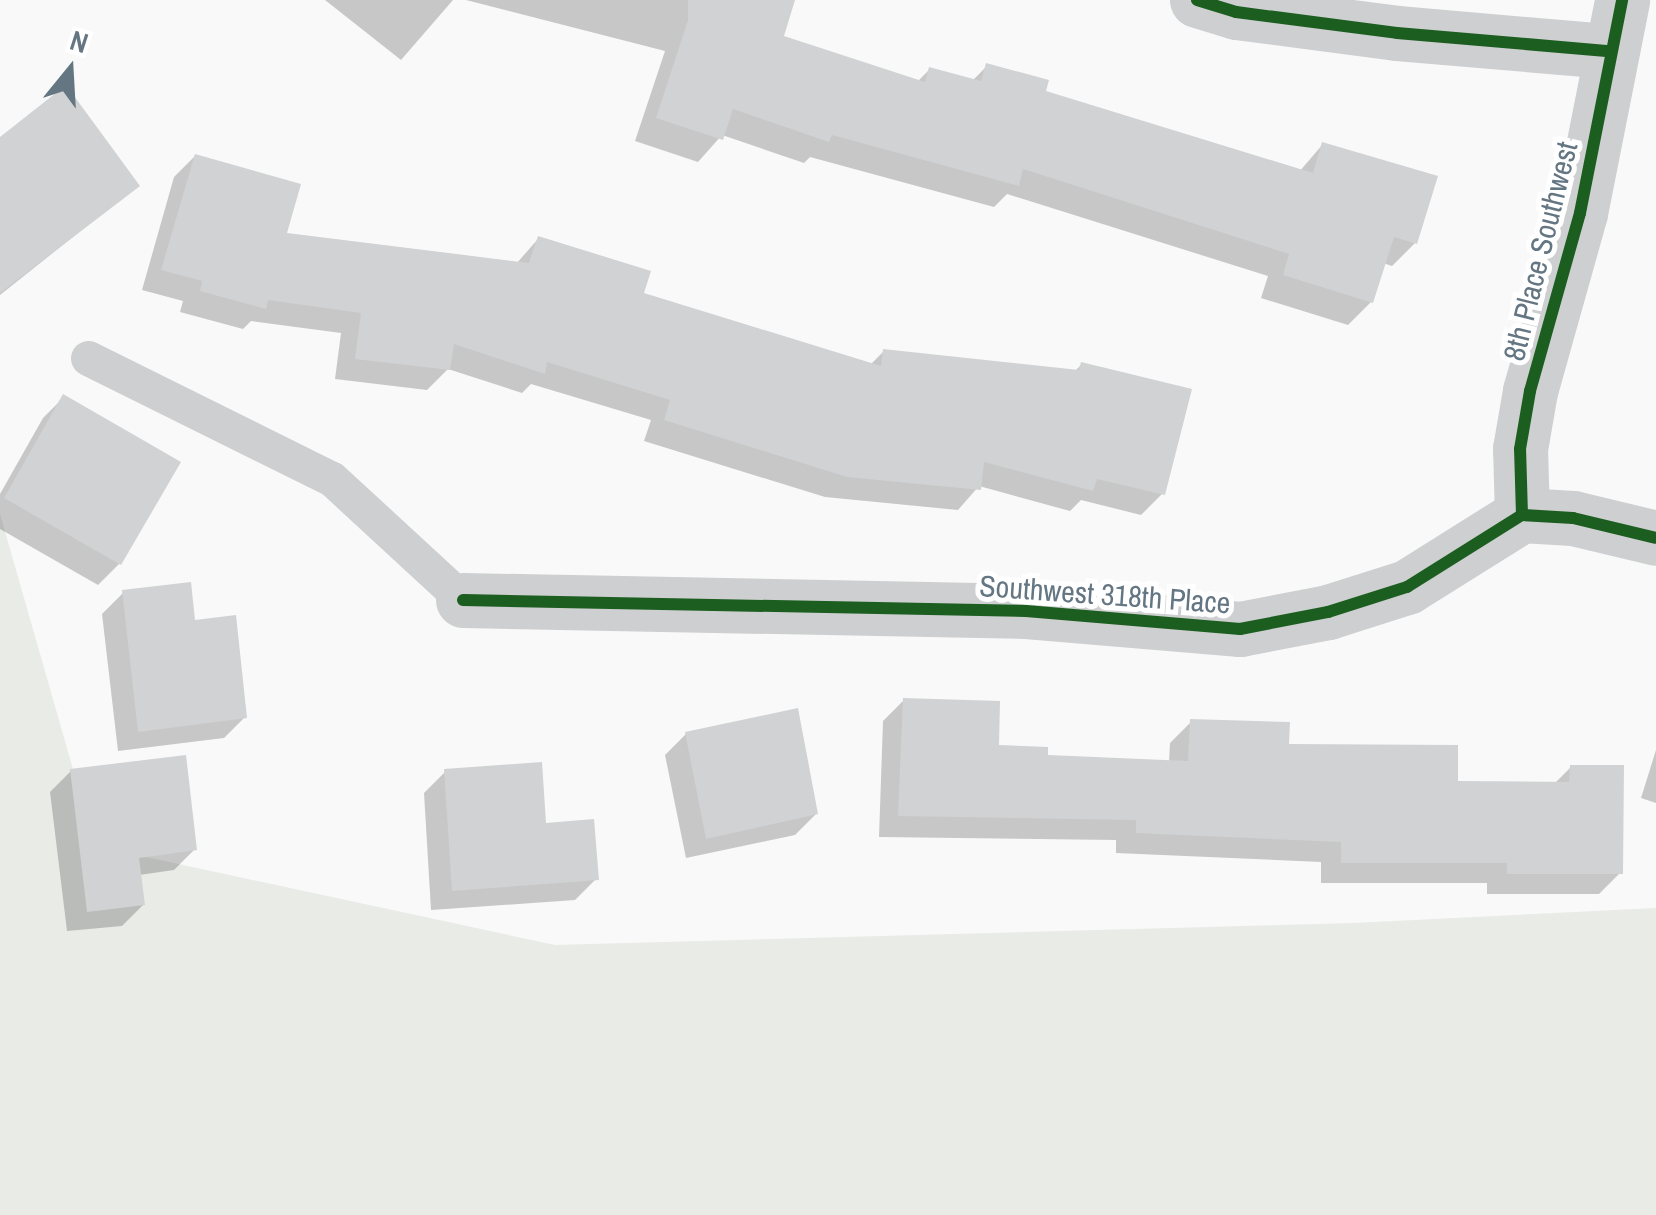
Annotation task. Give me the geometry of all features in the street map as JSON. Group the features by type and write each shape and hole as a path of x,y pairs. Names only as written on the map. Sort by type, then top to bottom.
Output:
{"street":[{"path":"1197,0 1236,12 1397,34 1615,25"},
{"name":"8th Place Southwest","path":"1522,515 1520,449 1530,391 1580,213 1615,25"},
{"path":"1522,515 1573,518 1656,538"},
{"name":"Southwest 318th Place","path":"463,600 1026,611 1240,629 1328,612 1406,587 1522,515"}],"lane":[{"path":"88,358 332,479 463,600"}],"shaded area":[{"path":"0,514 95,846 555,945 1354,923 1656,908 1656,1215 0,1215"}],"building":[{"path":"688,0 795,0 784,36 925,82 929,67 981,81 986,63 1049,80 1046,91 1313,173 1322,142 1438,176 1417,244 1394,237 1373,303 1283,275 1289,254 1023,169 1019,186 832,135 829,142 733,109 723,140 656,118 688,20"},
{"path":"66,85 140,186 0,293 0,137"},
{"path":"195,154 301,184 287,233 529,263 538,236 651,271 644,293 881,366 883,349 1079,370 1081,362 1192,389 1165,495 1097,479 1093,491 984,462 981,490 847,477 664,420 670,400 547,362 545,374 454,344 450,370 355,359 361,313 268,300 266,309 200,291 202,281 161,270"},
{"path":"63,394 181,462 121,565 4,498"},
{"path":"191,582 195,620 236,615 247,718 138,732 122,590"},
{"path":"903,698 1000,701 999,745 1048,747 1048,755 1188,761 1190,719 1290,722 1289,744 1458,745 1458,781 1569,782 1570,765 1624,765 1623,874 1507,874 1507,863 1341,863 1341,842 1136,833 1136,820 898,816"},
{"path":"798,708 818,814 706,839 685,732"},
{"path":"186,755 197,850 139,858 145,905 87,912 70,769"},
{"path":"542,762 546,823 594,819 599,880 452,891 444,769"}],"cycle path":[{"path":"1197,0 1236,12 1397,33 1609,51"},
{"path":"1522,515 1520,449 1530,391 1580,213 1622,0"},
{"path":"463,600 1026,611 1240,629 1328,612 1407,587 1522,515 1573,518 1656,538"}]}
